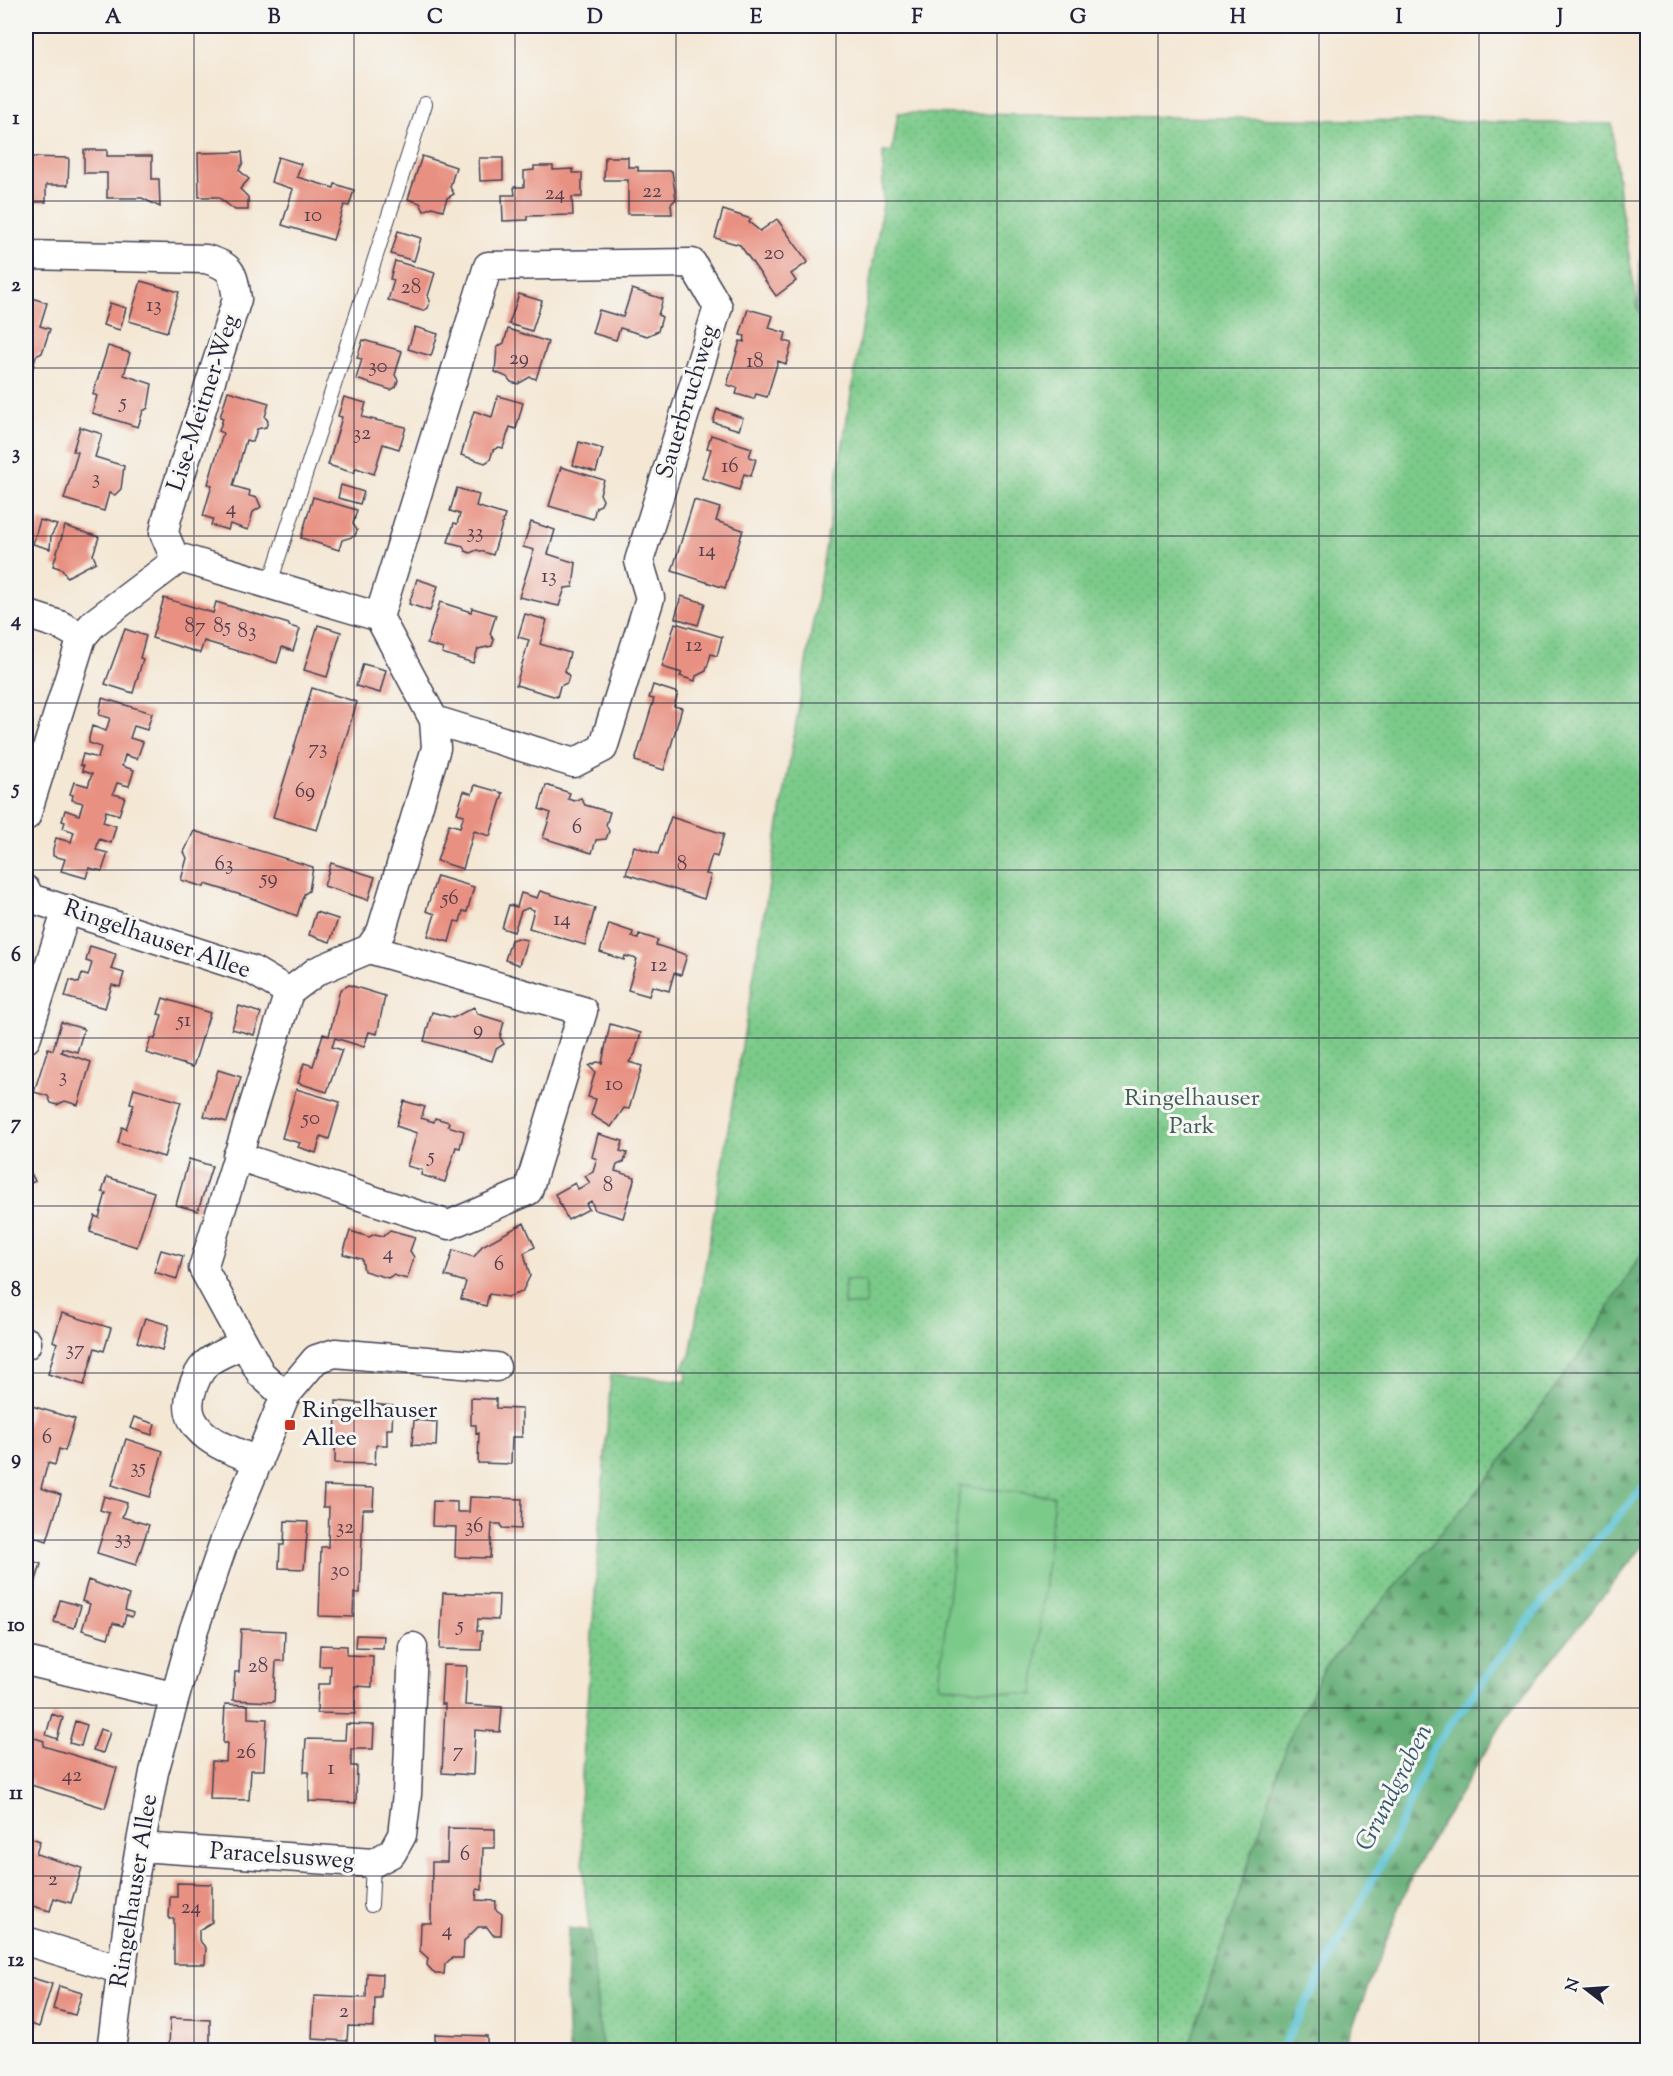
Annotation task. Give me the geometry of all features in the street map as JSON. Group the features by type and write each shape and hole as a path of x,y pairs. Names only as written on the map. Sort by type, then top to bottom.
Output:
{"street":[{"name":"Lise-Meitner-Weg","path":"26,255 206,259 224,264 233,275 237,299 164,533 176,561"},
{"name":"Sauerbruchweg","path":"379,617 488,266 692,263 718,307 639,561 650,598 603,748 574,763 434,720"},
{"path":"26,816 82,637 94,623 176,561 184,559 197,560 379,617 434,720 436,748 381,932 369,949 316,971 289,992 203,1268 261,1374 285,1396"},
{"path":"26,614 60,625 82,637"},
{"name":"Ringelhauser Allee","path":"26,891 30,898 252,970 289,992"},
{"path":"26,1039 66,909"},
{"path":"237,1156 449,1225 528,1191 584,1011 369,949"},
{"path":"243,1344 206,1363 195,1378 188,1403 196,1427 219,1446 259,1461"},
{"name":"Ringelhauser Allee","path":"111,2050 140,1847 154,1772 173,1696 223,1545 285,1396 316,1359 335,1353 496,1367"},
{"name":"Paracelsusweg","path":"140,1847 373,1863 392,1853 402,1835 407,1794 413,1647"},
{"path":"26,1661 173,1696"},
{"path":"26,1941 122,1970"}],"lane":[{"path":"270,583 425,104"},
{"path":"371,1905 373,1863"}],"green space":[{"name":"Ringelhauser Park","path":"898,113 1612,124 1620,202 1638,309 1648,323 1647,1245 1583,1350 1488,1479 1326,1666 1291,1733 1188,2050 602,2050 585,1893 580,1801 611,1374 686,1381 687,1371 680,1370 690,1356 883,204 883,152 892,152"},
{"path":"1642,228 1647,233 1647,323 1638,309"},
{"path":"1647,1245 1647,1541 1507,1716 1416,1866 1343,2050 1188,2050 1291,1733 1326,1666 1488,1479 1583,1350"},
{"path":"845,1280 866,1281 866,1305 844,1305"},
{"path":"960,1486 1054,1496 1033,1695 939,1686"},
{"path":"568,1928 590,1931 602,2050 569,2050 566,1992"}],"building":[{"path":"84,150 107,150 107,156 152,156 152,179 159,179 160,207 142,198 107,198 107,173 84,173"},
{"path":"242,152 243,163 239,170 249,179 240,189 248,197 248,210 235,210 218,197 199,197 198,153"},
{"path":"422,156 456,167 450,187 454,194 447,198 443,210 432,207 424,211 420,203 408,199"},
{"path":"26,157 69,158 68,185 46,185 46,202 26,202"},
{"path":"278,157 301,164 297,177 334,188 335,184 354,190 349,206 344,205 333,240 282,225 293,189 271,182"},
{"path":"605,157 628,157 628,167 638,167 638,171 672,171 676,199 671,204 672,214 628,214 628,180 604,180"},
{"path":"479,158 503,158 503,180 480,181"},
{"path":"534,166 553,166 553,170 573,169 573,173 582,173 582,197 572,197 573,215 527,216 527,220 503,221 502,195 515,195 514,187 524,187 524,171 534,170"},
{"path":"723,210 751,219 749,222 760,231 777,219 808,262 791,274 796,281 776,296 740,245 715,238"},
{"path":"398,231 421,238 414,261 391,254"},
{"path":"395,261 435,273 428,296 430,301 428,308 423,311 388,300 394,280 390,279"},
{"path":"141,281 179,292 167,332 129,321"},
{"path":"632,289 663,299 658,315 662,317 658,331 647,336 620,328 616,340 592,333 599,310 623,317"},
{"path":"519,294 542,301 532,331 509,324"},
{"path":"26,296 47,303 40,326 50,329 42,353 36,356 32,371 26,369"},
{"path":"110,303 126,308 120,330 103,325"},
{"path":"748,309 773,316 769,328 786,333 784,341 792,343 786,364 778,361 767,397 756,394 754,399 736,394 738,388 727,385 740,341 744,342 745,336 740,335"},
{"path":"415,327 438,334 431,356 408,349"},
{"path":"508,329 548,342 536,379 530,377 518,384 495,372 497,347 504,343"},
{"path":"363,340 402,351 395,375 398,380 396,387 391,390 356,379 362,359 357,358"},
{"path":"108,346 130,353 124,375 152,384 148,408 143,411 138,427 92,413 97,396 93,394"},
{"path":"228,391 269,403 265,417 268,421 266,427 257,429 253,442 246,440 233,486 250,491 249,496 257,498 261,507 253,512 248,530 230,524 228,530 211,525 213,519 203,516 212,485 208,484 223,433 219,431 223,418 220,417"},
{"path":"498,396 523,403 516,429 510,427 503,448 493,450 490,460 485,463 461,455 474,411 492,417"},
{"path":"344,397 366,403 362,417 406,427 399,449 383,444 374,474 356,468 354,473 328,465 342,417 338,416"},
{"path":"717,409 743,418 739,430 713,422"},
{"path":"80,427 102,434 95,457 124,466 121,489 115,495 109,493 104,511 64,499 78,452 73,451"},
{"path":"711,435 752,448 749,457 756,459 751,476 744,474 739,490 702,478 711,449 707,448"},
{"path":"579,442 603,449 596,472 573,465"},
{"path":"561,467 604,480 600,494 603,500 601,505 596,507 593,519 549,506"},
{"path":"341,485 364,492 360,504 338,498"},
{"path":"457,488 479,495 476,506 505,515 493,555 477,550 470,553 465,551 463,546 448,542 454,523 457,524 460,514 450,511"},
{"path":"313,497 357,510 353,524 357,530 355,536 342,540 339,550 301,538"},
{"path":"694,500 720,508 716,521 743,530 725,588 672,571"},
{"path":"40,520 57,525 51,536 50,549 33,544"},
{"path":"531,522 555,530 548,554 576,563 573,587 565,588 559,606 519,597 534,550 523,547"},
{"path":"65,526 99,537 93,555 96,562 67,577 62,569 53,566"},
{"path":"417,579 438,586 430,611 409,604"},
{"path":"681,596 705,603 698,625 675,618"},
{"path":"164,598 213,613 216,602 300,629 293,651 282,647 277,663 204,641 200,653 152,638"},
{"path":"440,602 471,612 472,608 496,615 490,634 494,640 492,646 478,649 473,663 442,653 443,649 427,644"},
{"path":"525,614 547,620 540,644 570,653 565,671 569,676 567,683 560,686 557,697 516,685 529,640 518,637"},
{"path":"675,623 722,637 717,656 711,654 706,671 696,676 695,681 680,676 682,673 662,667"},
{"path":"318,625 341,632 327,677 304,670"},
{"path":"125,629 146,636 140,658 143,659 133,693 105,684"},
{"path":"363,664 386,670 380,693 356,686"},
{"path":"653,685 678,693 674,706 682,708 664,770 635,761 654,699 649,698"},
{"path":"312,688 357,702 317,830 273,817"},
{"path":"102,698 152,713 147,730 134,726 130,738 143,742 137,759 125,755 122,766 134,770 129,786 117,783 113,794 125,797 119,815 106,811 103,822 116,826 111,843 99,839 96,850 108,853 102,871 89,868 86,878 61,871 65,859 53,856 53,849 56,838 71,842 74,832 63,828 65,822 62,821 65,810 79,815 83,803 72,800 73,795 70,794 74,782 88,786 92,774 82,771 83,766 80,765 83,754 98,758 101,747 89,743 89,738 92,726 106,731 110,718 99,715"},
{"path":"475,785 503,793 490,836 474,831 463,869 437,861 449,824 460,827 464,815 457,813 464,791 472,794"},
{"path":"546,785 570,793 568,799 574,801 581,798 585,805 610,812 606,825 609,831 606,839 596,840 592,853 543,838 551,813 539,809"},
{"path":"671,817 724,834 717,857 712,855 706,874 711,875 704,899 626,874 634,846 658,854"},
{"path":"194,831 313,867 309,891 304,894 297,916 251,898 205,884 204,887 181,880 187,858 184,852"},
{"path":"331,863 375,877 368,900 324,886"},
{"path":"437,876 474,887 467,912 463,911 460,922 455,921 449,942 428,936 435,914 426,911"},
{"path":"540,891 595,908 585,945 529,928 534,910 528,908 521,911 514,932 502,928 509,905 517,907 521,893 537,898"},
{"path":"316,912 338,919 330,942 309,935"},
{"path":"609,924 633,932 632,937 638,939 639,934 658,940 656,945 687,955 681,975 674,973 669,991 652,986 649,996 628,990 637,959 625,956 624,960 600,952"},
{"path":"517,938 527,940 519,965 505,960 511,940"},
{"path":"90,946 116,954 111,969 124,973 120,987 112,985 105,1008 65,997 70,980 79,983 82,974 88,976 92,963 86,961"},
{"path":"349,985 385,996 377,1034 369,1032 364,1047 335,1038 332,1047 342,1050 327,1092 298,1083 304,1063 313,1066 323,1034 329,1036 340,990"},
{"path":"163,998 210,1013 193,1067 146,1053 151,1038 155,1039 162,1015 158,1014"},
{"path":"239,1006 261,1013 254,1035 232,1029"},
{"path":"474,1007 478,1014 504,1022 500,1037 504,1044 496,1049 492,1061 424,1041 432,1012 453,1018"},
{"path":"61,1022 84,1029 77,1052 62,1048 61,1052 91,1062 78,1105 65,1101 57,1105 51,1103 48,1096 34,1092 48,1048 53,1050"},
{"path":"610,1024 641,1033 635,1054 629,1062 642,1066 629,1109 624,1108 611,1127 591,1115 596,1099 588,1097 595,1072 589,1066 597,1062 602,1063"},
{"path":"218,1070 241,1077 227,1122 204,1116"},
{"path":"134,1088 181,1102 164,1157 118,1143 122,1127 126,1129 134,1104 130,1103"},
{"path":"296,1089 340,1102 329,1139 321,1136 316,1153 298,1147 300,1143 282,1138"},
{"path":"404,1101 425,1107 421,1118 434,1122 435,1118 449,1122 448,1126 464,1131 460,1148 456,1147 445,1182 421,1175 422,1170 407,1166 417,1133 396,1126"},
{"path":"598,1134 623,1141 620,1151 627,1153 624,1162 617,1165 615,1171 635,1177 623,1218 595,1210 591,1201 586,1204 589,1209 568,1220 555,1194 575,1183 578,1189 590,1183 585,1176 593,1172 597,1159 592,1157"},
{"path":"189,1159 212,1166 198,1211 176,1205"},
{"path":"26,1164 35,1181 26,1186"},
{"path":"107,1177 154,1192 137,1247 90,1232 95,1216 99,1218 106,1193 102,1192"},
{"path":"524,1223 535,1247 524,1253 530,1276 522,1292 508,1297 489,1294 486,1306 461,1299 466,1282 445,1276 453,1250 474,1257 482,1246"},
{"path":"390,1230 415,1237 410,1251 414,1257 407,1279 393,1275 388,1278 364,1271 362,1259 343,1254 350,1231 369,1237 375,1234 383,1236"},
{"path":"161,1250 183,1256 177,1279 154,1272"},
{"path":"62,1313 111,1328 104,1351 95,1348 84,1385 48,1374 57,1343 53,1341"},
{"path":"145,1318 169,1325 162,1350 137,1342"},
{"path":"471,1398 496,1399 496,1408 522,1409 522,1437 512,1437 511,1464 478,1463 479,1433 476,1434 476,1425 471,1425"},
{"path":"336,1401 393,1406 392,1429 387,1429 387,1445 376,1445 375,1464 335,1463"},
{"path":"32,1406 75,1419 65,1451 59,1449 55,1465 48,1463 41,1488 61,1495 47,1541 26,1534 26,1427"},
{"path":"134,1417 155,1424 152,1435 130,1428"},
{"path":"414,1420 437,1422 436,1446 412,1445"},
{"path":"126,1439 163,1451 150,1497 112,1485"},
{"path":"324,1486 374,1488 373,1509 363,1509 360,1593 354,1593 353,1617 319,1616 321,1547 328,1547 329,1507 323,1507"},
{"path":"104,1496 127,1503 122,1517 149,1525 136,1565 97,1553 109,1513 100,1510"},
{"path":"470,1497 522,1499 521,1529 502,1528 501,1524 492,1524 490,1558 455,1557 456,1527 432,1526 433,1501 457,1502 457,1512 469,1512"},
{"path":"285,1521 308,1522 304,1569 279,1568 280,1545 284,1545"},
{"path":"26,1559 41,1564 30,1600 26,1599"},
{"path":"88,1580 129,1595 125,1610 133,1613 132,1617 126,1615 123,1626 113,1623 108,1638 82,1630 90,1604 82,1601"},
{"path":"443,1593 499,1595 498,1620 478,1619 477,1631 482,1631 481,1650 440,1649"},
{"path":"60,1600 81,1606 74,1628 54,1622"},
{"path":"241,1629 285,1631 284,1661 276,1661 274,1702 233,1700 235,1672 239,1672"},
{"path":"356,1635 384,1636 383,1648 355,1647"},
{"path":"320,1645 347,1646 347,1655 373,1656 372,1687 355,1686 355,1714 317,1713 318,1684 330,1684 331,1666 319,1666"},
{"path":"443,1665 467,1666 465,1705 502,1707 500,1732 475,1730 473,1775 442,1773 445,1704 441,1704"},
{"path":"225,1704 248,1705 248,1718 267,1719 264,1770 251,1770 249,1800 210,1799 212,1761 226,1762 227,1743 223,1743"},
{"path":"52,1714 63,1718 57,1739 46,1735"},
{"path":"75,1721 87,1725 81,1746 69,1743"},
{"path":"346,1724 374,1725 373,1749 351,1749 351,1766 357,1766 356,1803 309,1801 309,1772 304,1772 306,1739 345,1740"},
{"path":"100,1729 110,1732 103,1753 93,1750"},
{"path":"26,1735 44,1741 43,1746 117,1768 105,1808 31,1785 32,1780 26,1778"},
{"path":"448,1828 495,1829 495,1848 483,1848 482,1890 477,1889 476,1900 496,1901 495,1909 502,1914 501,1935 493,1935 487,1927 478,1927 464,1941 463,1958 452,1958 445,1964 444,1974 435,1974 427,1965 428,1958 420,1951 421,1923 431,1923 432,1862 447,1862"},
{"path":"29,1837 40,1841 36,1854 82,1868 71,1903 54,1898 50,1911 26,1904 26,1887 30,1873 26,1871 26,1847"},
{"path":"177,1883 212,1884 212,1922 199,1930 199,1940 206,1948 205,1964 174,1964 174,1919 169,1919 170,1897 177,1897"},
{"path":"367,1973 382,1974 381,1998 375,1998 374,2027 348,2026 347,2041 312,2039 314,1996 366,1998"},
{"path":"26,1976 52,1984 39,2027 26,2022"},
{"path":"59,1986 82,1993 75,2015 53,2009"},
{"path":"170,2018 210,2020 210,2050 169,2050"},
{"path":"435,2034 487,2036 487,2050 435,2050"}],"waterway":[{"name":"Grundgraben","path":"1281,2050 1394,1839 1432,1749 1537,1609 1648,1482"}],"place":[{"name":"Ringelhauser Allee","path":"290,1425"}]}
